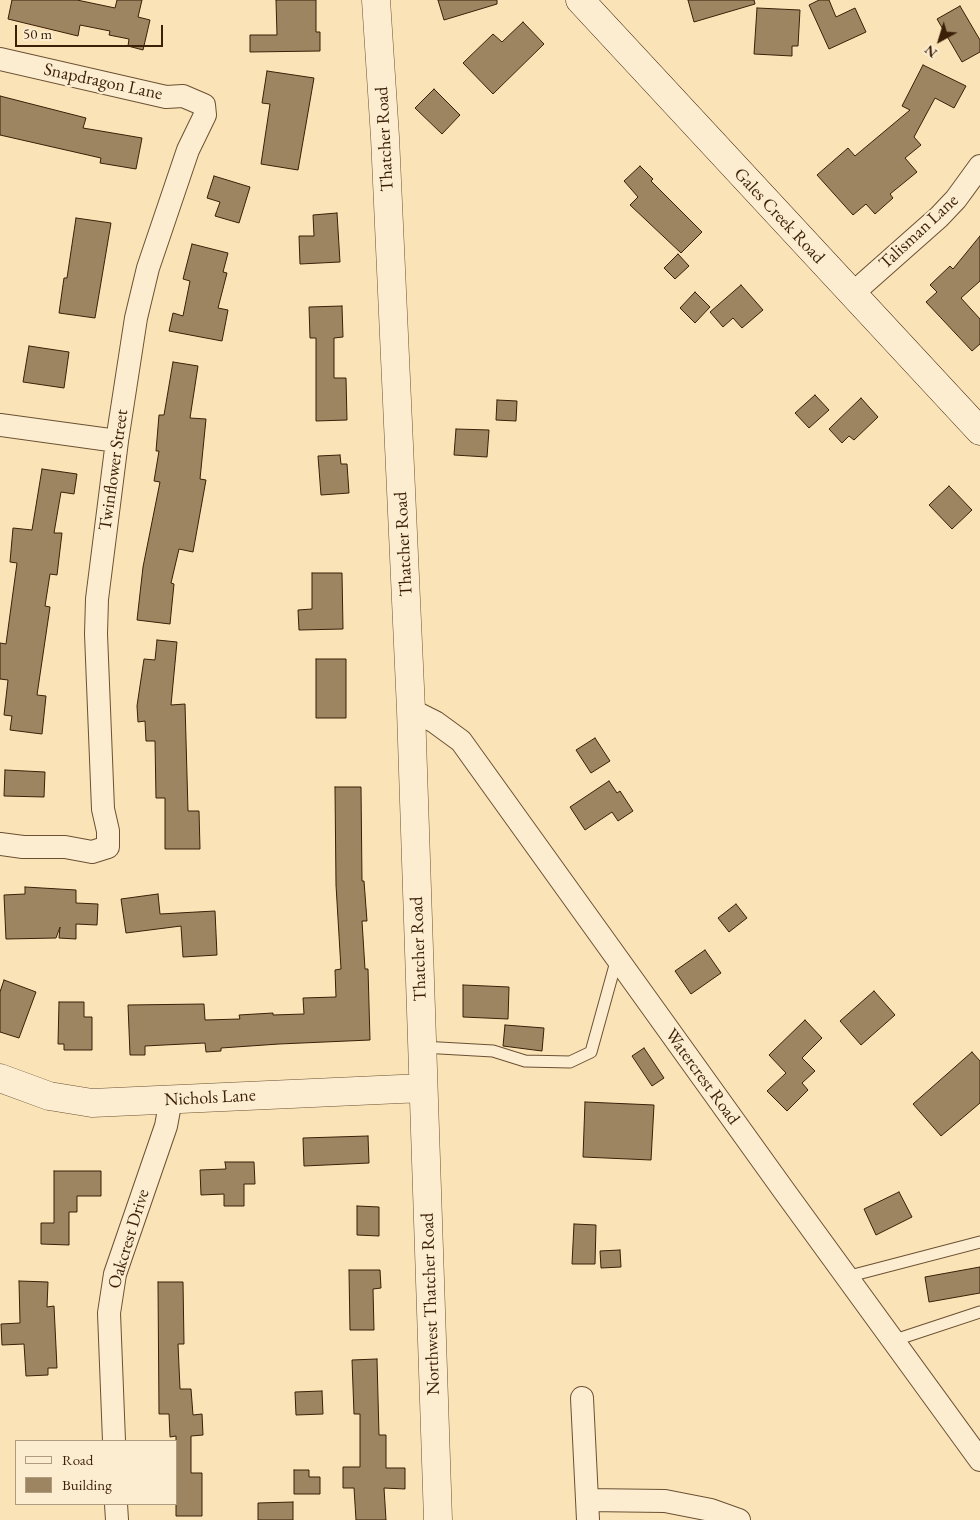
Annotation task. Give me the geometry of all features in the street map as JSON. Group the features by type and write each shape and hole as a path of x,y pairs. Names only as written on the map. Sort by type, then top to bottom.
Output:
{"street":[{"name":"Thatcher Road","path":"376,0 386,147 411,710 423,1088"},
{"name":"Gales Creek Road","path":"580,0 980,431"},
{"name":"Snapdragon Lane","path":"0,60 166,97 183,96 204,105"},
{"name":"Twinflower Street","path":"0,844 23,847 65,847 92,852 108,847 108,831 103,809 96,634 98,599 118,441 136,318 148,268 188,150 204,115 204,105"},
{"name":"Talisman Lane","path":"852,294 939,217 956,199 980,166"},
{"path":"0,425 118,441"},
{"name":"Watercrest Road","path":"411,710 435,722 461,741 892,1341 980,1460"},
{"name":"Nichols Lane","path":"0,1078 29,1090 77,1101 115,1102 423,1088"},
{"name":"Northwest Thatcher Road","path":"423,1088 438,1520"},
{"name":"Oakcrest Drive","path":"114,1440 109,1313 115,1274 166,1126 171,1099"},
{"path":"582,1398 587,1510 665,1501 712,1510 739,1520"},
{"path":"116,1505 117,1520"}],"lane":[{"path":"422,1047 493,1051 525,1060 570,1062 591,1052 617,958"},
{"path":"846,1277 980,1242"},
{"path":"892,1341 980,1312"}],"building":[{"path":"12,0 77,0 115,8 117,0 142,0 138,17 150,20 143,50 128,46 129,39 109,35 110,31 80,25 78,36 8,19"},
{"path":"276,0 316,0 316,32 320,32 320,51 250,52 250,35 277,35"},
{"path":"438,0 497,0 497,4 444,20"},
{"path":"688,0 754,0 755,4 694,22"},
{"path":"819,0 829,0 836,17 855,8 866,32 829,49 809,5"},
{"path":"960,6 980,40 980,52 962,62 937,19"},
{"path":"757,8 800,10 798,46 792,46 792,56 754,54"},
{"path":"523,22 544,44 493,94 463,63 493,34 502,42"},
{"path":"923,65 966,86 954,108 935,98 914,137 921,145 905,158 917,172 890,194 893,198 875,214 866,204 853,215 817,175 848,148 855,156 910,110 902,106"},
{"path":"267,71 314,78 298,170 261,164 270,104 262,103"},
{"path":"434,89 460,115 442,134 415,108"},
{"path":"0,96 86,118 83,128 142,138 136,169 100,163 101,158 0,135"},
{"path":"640,166 653,179 651,181 702,232 681,253 630,205 638,197 624,181"},
{"path":"214,176 250,187 239,223 215,216 220,202 207,198"},
{"path":"337,213 340,262 300,264 299,236 314,236 313,215"},
{"path":"76,218 111,223 95,318 59,313 64,278 67,278"},
{"path":"980,236 980,281 961,298 980,319 980,344 972,351 926,302 937,292 930,285 950,266 953,269"},
{"path":"192,244 228,253 223,272 227,273 218,308 228,310 222,341 169,331 173,313 183,316 190,281 183,279"},
{"path":"678,254 689,266 675,279 664,268"},
{"path":"741,285 763,310 742,328 733,318 723,327 710,312"},
{"path":"695,292 710,307 695,323 680,308"},
{"path":"342,306 343,337 334,338 334,378 346,378 347,420 316,421 316,338 310,338 309,307"},
{"path":"29,346 69,352 64,388 23,382"},
{"path":"173,362 198,366 190,418 206,419 200,479 206,480 193,552 179,549 171,583 174,584 170,624 137,620 143,567 160,482 154,481 159,451 156,451 159,415 164,415"},
{"path":"815,395 829,410 809,428 795,413"},
{"path":"861,398 878,417 854,440 849,436 842,443 829,429"},
{"path":"497,400 517,401 516,421 496,420"},
{"path":"456,429 489,430 487,457 454,455"},
{"path":"340,455 341,464 347,464 349,493 321,495 318,456"},
{"path":"42,469 77,474 74,494 61,492 54,533 62,533 57,575 50,574 45,606 50,607 37,695 46,696 42,734 10,730 12,716 4,715 8,680 0,679 0,643 6,644 17,563 10,562 13,528 32,530"},
{"path":"949,486 972,510 952,529 929,505"},
{"path":"312,573 342,573 343,629 299,630 298,610 312,609"},
{"path":"157,640 177,642 171,705 185,704 188,811 199,811 200,849 165,849 165,798 156,798 155,741 146,741 145,721 138,722 137,706 144,659 155,660"},
{"path":"316,659 346,659 346,718 316,718"},
{"path":"595,738 610,761 591,773 576,750"},
{"path":"5,770 45,772 44,797 4,796"},
{"path":"609,781 617,793 620,791 633,811 618,821 612,812 585,830 570,807"},
{"path":"335,787 361,787 362,881 364,881 367,921 362,921 365,969 368,969 370,1040 221,1048 221,1051 206,1052 205,1043 145,1046 145,1055 130,1055 128,1005 204,1004 205,1020 240,1019 239,1015 304,1014 303,998 336,997 335,970 341,969 336,885"},
{"path":"25,887 76,890 76,903 98,904 97,925 76,924 76,939 59,938 60,927 56,938 6,939 4,895 25,894"},
{"path":"158,894 160,914 215,911 217,955 183,957 181,926 126,933 121,899"},
{"path":"736,904 747,918 729,932 718,918"},
{"path":"705,950 721,973 691,994 675,971"},
{"path":"4,980 36,992 19,1038 0,1032 0,992"},
{"path":"463,985 509,987 508,1019 463,1017"},
{"path":"874,991 895,1015 861,1045 840,1021"},
{"path":"59,1002 84,1002 84,1017 92,1017 92,1050 64,1050 64,1044 58,1044"},
{"path":"805,1020 822,1038 802,1058 815,1071 802,1083 808,1090 787,1111 767,1091 786,1073 769,1055"},
{"path":"505,1025 544,1028 542,1051 503,1046"},
{"path":"644,1048 664,1078 652,1086 632,1056"},
{"path":"972,1052 980,1061 980,1103 941,1136 913,1104"},
{"path":"585,1102 654,1105 651,1160 583,1157"},
{"path":"368,1136 369,1163 304,1166 303,1138"},
{"path":"225,1162 254,1162 255,1184 244,1184 244,1206 224,1206 224,1194 201,1195 200,1170 226,1169"},
{"path":"54,1171 101,1171 101,1196 77,1196 77,1212 69,1212 69,1245 41,1244 41,1223 54,1223"},
{"path":"899,1192 912,1217 876,1235 864,1209"},
{"path":"357,1206 379,1207 379,1236 357,1235"},
{"path":"574,1224 596,1225 595,1264 572,1264"},
{"path":"620,1250 621,1267 601,1268 600,1251"},
{"path":"980,1267 980,1293 929,1302 925,1277"},
{"path":"349,1270 380,1270 381,1288 373,1289 374,1330 350,1330"},
{"path":"19,1281 48,1282 47,1307 54,1306 57,1368 48,1368 48,1375 26,1376 24,1344 2,1345 1,1324 20,1323"},
{"path":"158,1282 183,1282 184,1344 178,1344 180,1389 191,1389 193,1415 202,1414 203,1435 191,1436 191,1473 202,1473 202,1516 176,1516 176,1505 178,1505 178,1440 176,1440 176,1436 170,1437 169,1414 159,1414"},
{"path":"377,1359 379,1435 386,1435 386,1468 405,1468 405,1489 384,1488 386,1520 356,1520 354,1488 343,1488 343,1467 360,1467 360,1414 354,1414 352,1360"},
{"path":"322,1391 323,1414 296,1415 295,1392"},
{"path":"294,1470 309,1470 309,1477 320,1477 320,1494 294,1494"},
{"path":"293,1502 293,1520 258,1520 258,1503"}]}
